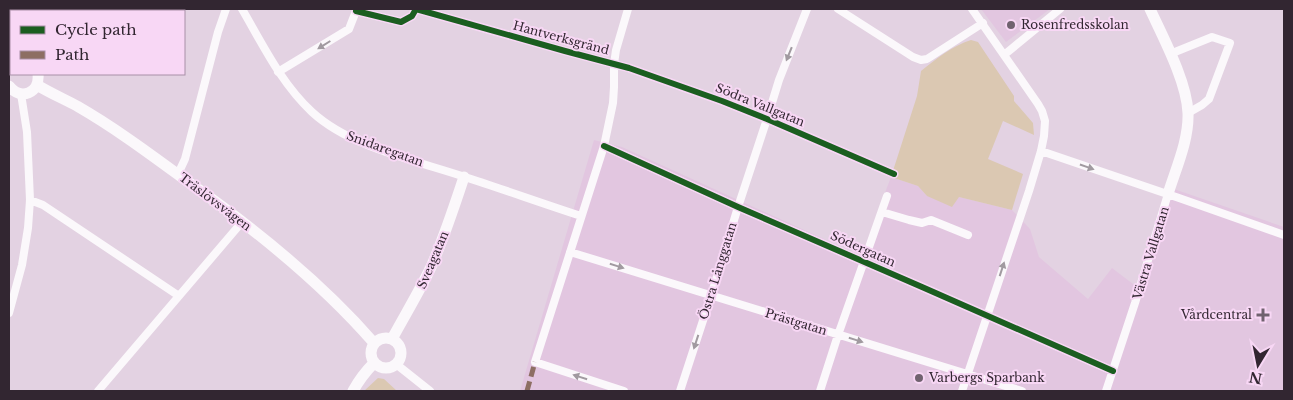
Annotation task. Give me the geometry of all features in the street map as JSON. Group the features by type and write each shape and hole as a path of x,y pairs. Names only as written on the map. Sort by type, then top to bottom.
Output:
{"street":[{"path":"178,174 185,159 218,32 226,9"},
{"name":"Snidaregatan","path":"242,9 288,86 314,113 336,130 372,147 581,216"},
{"name":"Hantverksgränd","path":"278,72 348,29 356,10 401,22 412,16 416,9 614,64"},
{"path":"624,391 535,362 604,146 613,103 616,50 628,9"},
{"name":"Östra Långgatan","path":"680,391 779,80 807,9"},
{"path":"838,9 912,57 921,60 927,59 983,23"},
{"path":"962,391 1029,191 1041,151 1045,121 1042,111 972,9"},
{"path":"1004,55 1060,9"},
{"name":"Västra Vallgatan","path":"1106,391 1186,138 1188,112 1181,80 1150,9"},
{"path":"1170,54 1212,38 1230,43 1209,99 1188,112"},
{"name":"Södra Vallgatan","path":"614,64 676,84 767,119 894,174"},
{"path":"9,86 21,94 30,92 38,80"},
{"name":"Träslövsvägen","path":"38,80 178,174 242,222 330,297 374,343"},
{"path":"9,313 22,265 30,200 27,132 21,94"},
{"name":"Södergatan","path":"604,146 738,207 1112,371"},
{"path":"1041,151 1284,235"},
{"name":"Sveagatan","path":"392,339 418,295 443,239 464,176"},
{"path":"820,391 887,196"},
{"path":"30,200 43,205 179,296"},
{"path":"882,212 922,223 931,220 968,235"},
{"path":"98,391 242,222"},
{"name":"Prästgatan","path":"570,252 1022,391"},
{"path":"384,338 392,339 400,348 400,357 396,364 382,368 374,363 370,351 377,340 384,338"},
{"path":"353,391 364,372 374,363"},
{"path":"396,364 430,391"}],"shaded area":[{"name":"Rosenfredsskolan","path":"981,9 1050,9 1006,42"},
{"path":"971,40 978,42 1014,96 1014,101 1033,123 1034,135 1003,121 988,159 1023,174 1012,210 959,197 952,207 927,196 918,186 891,177 917,96 921,71 951,49"},
{"path":"594,140 622,147 861,256 891,177 918,186 927,196 959,197 1012,210 1030,229 1039,257 1088,299 1112,268 1137,287 1168,187 1284,227 1284,391 520,391"},
{"path":"378,378 384,379 397,391 364,391"}],"marked path":[{"path":"527,391 535,362"}],"cycle path":[{"path":"357,9 356,11 401,22 412,16 416,9 629,68 722,101 894,174"},
{"path":"604,146 738,207 1113,371"}],"place":[{"name":"Rosenfredsskolan","path":"1011,25"},
{"name":"Vårdcentral","path":"1263,315"},
{"name":"Varbergs Sparbank","path":"919,378"}]}
